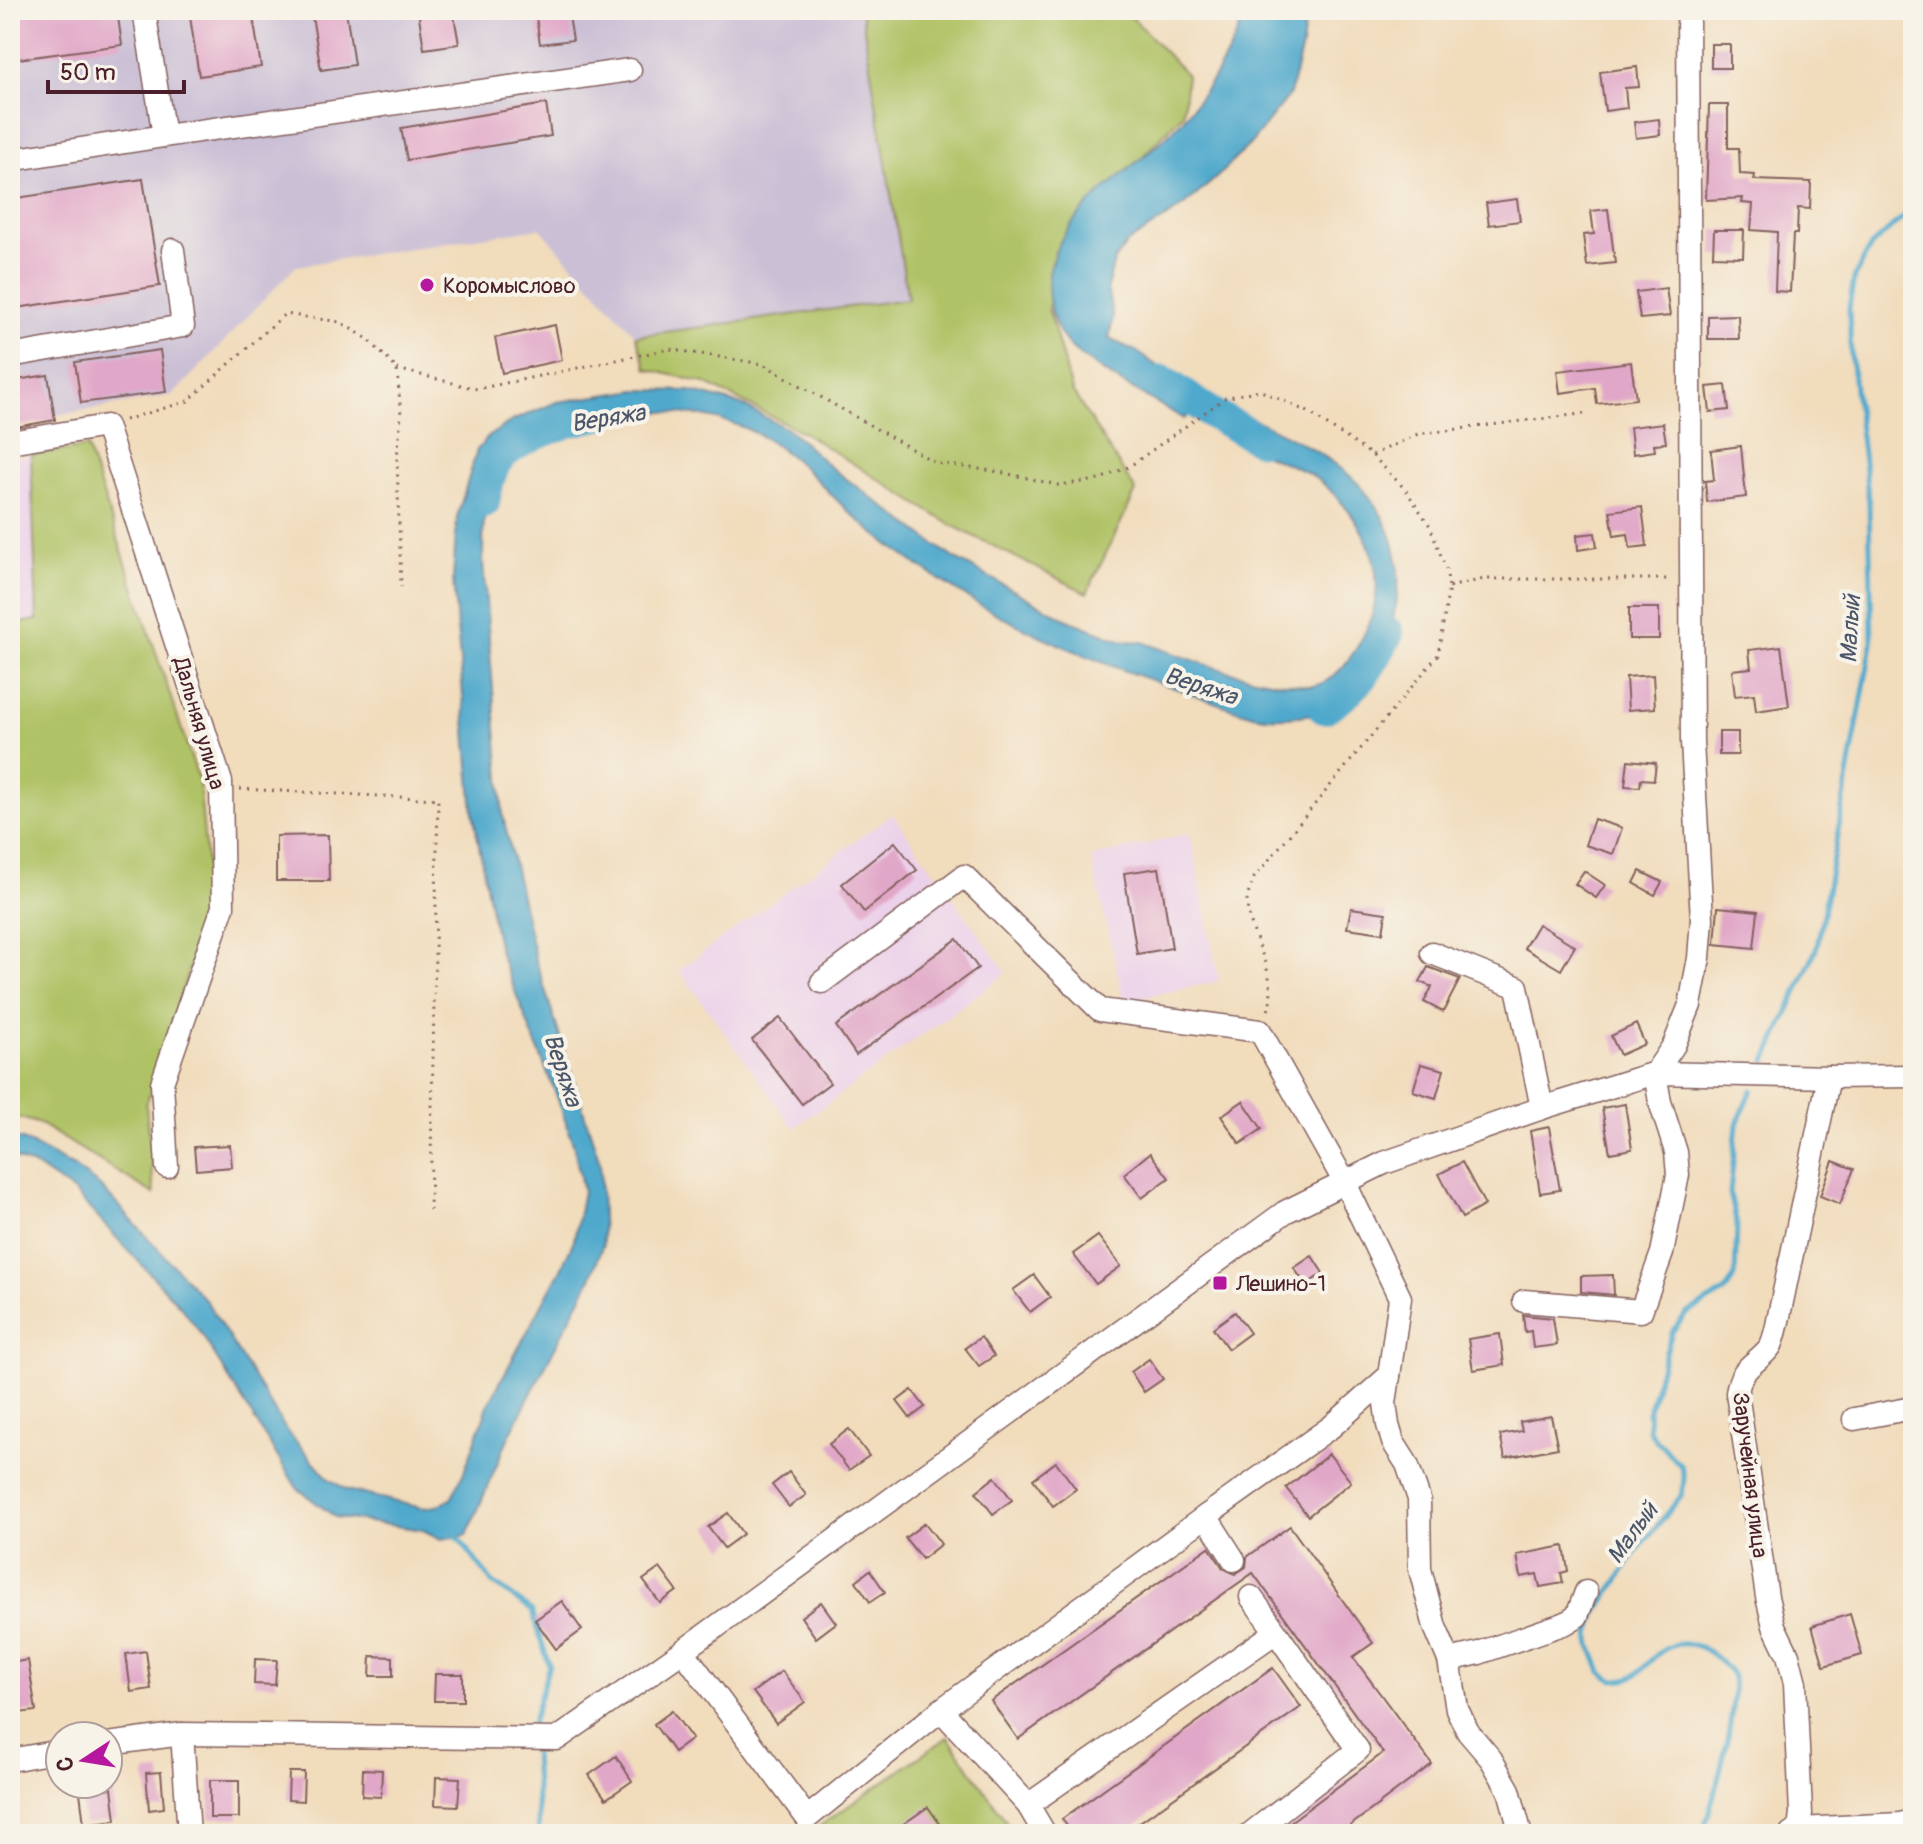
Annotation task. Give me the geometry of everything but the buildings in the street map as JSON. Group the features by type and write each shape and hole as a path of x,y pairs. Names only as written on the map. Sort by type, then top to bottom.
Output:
{"street":[{"path":"144,10 164,136"},
{"path":"1524,1301 1641,1311 1662,1253 1678,1175 1676,1152 1660,1102 1655,1073 1674,1045 1690,1005 1699,958 1702,919 1692,742 1688,10"},
{"path":"10,160 630,70"},
{"path":"10,356 183,326 173,250"},
{"path":"10,442 106,426"},
{"name":"Дальняя улица","path":"106,426 221,782 223,907 162,1083 167,1167"},
{"path":"822,982 964,876 1100,1010 1260,1031 1344,1181 1400,1298 1385,1403 1393,1442 1407,1464 1419,1499 1420,1569 1435,1627 1449,1660 1457,1709 1468,1732 1491,1759 1509,1790 1520,1832"},
{"path":"1432,953 1517,987 1542,1108"},
{"path":"124,1742 182,1734 557,1739 683,1651 1272,1221 1344,1181 1384,1163 1542,1108 1655,1073 1913,1076"},
{"name":"Заручейная улица","path":"1795,1832 1801,1813 1795,1683 1767,1597 1737,1393 1739,1378 1771,1345 1829,1077"},
{"path":"683,1651 807,1818 941,1710 1331,1427 1389,1376"},
{"path":"1854,1419 1913,1408"},
{"path":"1206,1516 1234,1560"},
{"path":"1449,1660 1566,1623 1577,1616 1586,1592"},
{"path":"1250,1834 1358,1750 1251,1597"},
{"path":"1028,1805 1276,1632"},
{"path":"941,1710 1028,1805 1045,1834"},
{"path":"182,1734 189,1834"},
{"path":"10,1760 44,1754"},
{"path":"1795,1832 1913,1821"}],"path":[{"path":"106,426 188,401 285,314 340,322 368,339 397,369 477,389 669,349 763,364 936,463 1000,472 1058,485 1098,480 1130,466 1225,398 1259,390 1308,412 1372,455 1405,489 1430,526 1446,569 1449,587 1438,655 1254,878 1247,900 1251,921 1264,953 1271,1003 1260,1031"},
{"path":"397,369 401,415 397,458 401,587"},
{"path":"1372,455 1418,434 1588,413"},
{"path":"1449,587 1484,579 1691,579"},
{"path":"221,782 245,790 438,799 430,1210"}],"shaded area":[{"path":"10,10 861,10 908,299 636,336 540,228 296,266 173,395 10,423"},
{"path":"31,455 37,621 10,625 10,459"},
{"path":"892,814 1007,973 794,1128 679,970"},
{"path":"1190,833 1219,981 1124,1001 1091,858"}],"green space":[{"path":"861,10 1125,10 1187,75 1183,114 1069,234 1048,308 1072,391 1136,491 1087,593 951,525 801,431 705,383 647,369 636,336 908,299"},
{"path":"87,447 199,781 210,901 146,1105 154,1194 40,1124 10,1115 10,625 37,620 31,455"},
{"path":"948,1737 1015,1834 808,1834"}],"water":[{"path":"1245,10 1307,10 1290,94 1251,143 1218,176 1185,205 1126,244 1114,261 1107,288 1113,317 1109,339 1136,351 1204,399 1184,419 1097,367 1066,342 1051,311 1050,269 1060,242 1076,218 1186,116 1229,52"},
{"path":"637,390 690,391 742,405 791,431 829,466 952,557 1068,620 1123,641 1142,642 1236,673 1275,682 1306,686 1320,684 1341,669 1354,652 1374,608 1377,587 1369,546 1346,507 1322,482 1217,428 1235,410 1338,466 1374,503 1389,530 1397,560 1398,589 1393,619 1382,648 1365,676 1343,701 1313,714 1253,715 1103,663 1051,641 975,602 908,559 855,517 797,461 747,429 703,416 626,412 577,419 549,428 498,458 487,496 483,563 503,816 535,958 600,1163 603,1244 591,1278 509,1436 467,1535 441,1539 423,1530 335,1517 297,1488 183,1309 74,1192 38,1168 10,1156 10,1137 23,1140 74,1167 101,1187 207,1302 286,1430 329,1479 347,1490 422,1508 437,1506 451,1499 489,1403 574,1240 583,1191 574,1147 559,1102 499,951 490,906 473,812 453,580 457,517 477,450 489,436 512,421 557,402"}],"waterway":[{"name":"Малый","path":"1766,1061 1817,947 1872,643 1869,503 1851,356 1849,308 1854,278 1871,246 1913,208"},
{"name":"Веряжа","path":"1163,381 1260,440"},
{"name":"Веряжа","path":"484,502 494,466 512,448 541,432 599,415"},
{"name":"Веряжа","path":"1324,708 1345,694 1362,676 1388,633"},
{"name":"Малый","path":"1702,1834 1728,1733 1733,1676 1709,1652 1690,1644 1680,1644 1659,1653 1635,1675 1613,1680 1601,1672 1589,1633 1597,1612 1636,1552 1681,1496 1684,1480 1681,1466 1649,1430 1648,1412 1672,1332 1686,1314 1724,1292 1735,1277 1737,1225 1730,1193 1737,1124 1752,1090"},
{"path":"453,1531 492,1582 532,1611 549,1665 532,1724"},
{"path":"534,1754 539,1834"}],"place":[{"name":"Коромыслово","path":"427,285"},
{"name":"Лешино-1","path":"1220,1283"}]}
